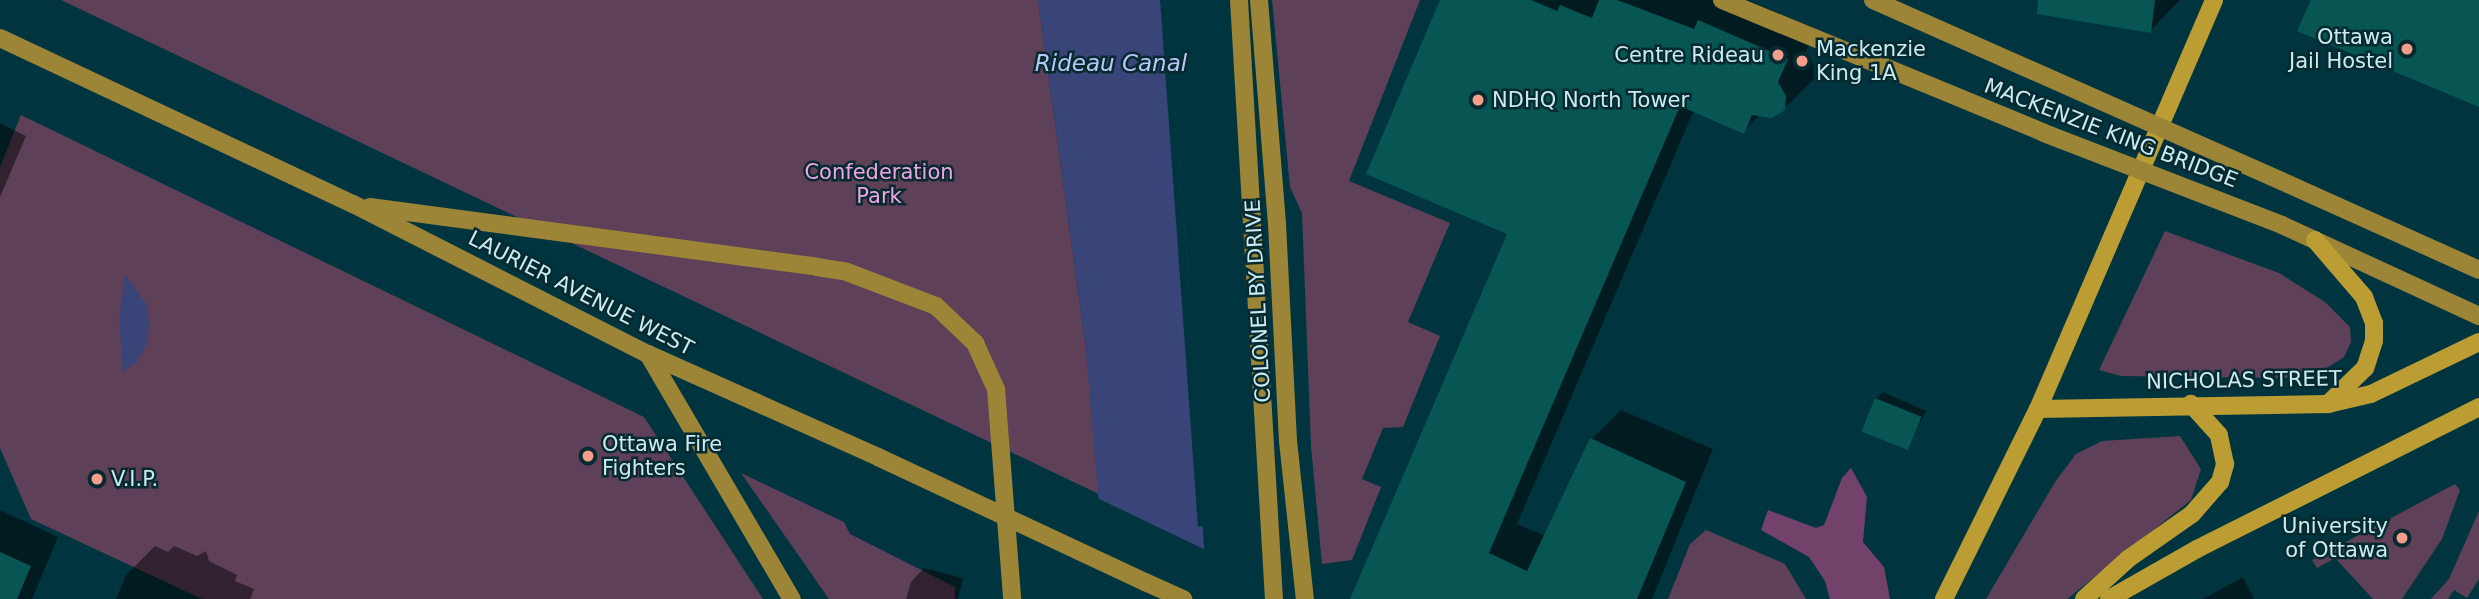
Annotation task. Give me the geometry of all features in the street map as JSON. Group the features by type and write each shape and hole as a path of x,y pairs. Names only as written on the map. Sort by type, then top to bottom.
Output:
{"main road":[{"name":"COLONEL BY DRIVE","path":"1239,0 1274,599"},
{"name":"COLONEL BY DRIVE","path":"1259,0 1278,223 1288,441 1305,599"},
{"name":"MACKENZIE KING BRIDGE","path":"1723,0 2044,133 2282,225 2479,316"},
{"name":"MACKENZIE KING BRIDGE","path":"1873,0 2479,270"},
{"path":"1944,599 2038,409 2214,0"},
{"name":"LAURIER AVENUE WEST","path":"0,37 353,204 648,354 878,457 1183,599"},
{"path":"353,204 846,272 936,306 975,343 991,373 1000,418 1012,599"},
{"path":"2315,240 2364,297 2374,323 2374,341 2365,368 2328,404"},
{"name":"NICHOLAS STREET","path":"2038,409 2190,404 2328,404 2371,394 2479,342"},
{"path":"648,354 792,599"},
{"path":"2084,599 2128,559 2192,514 2220,482 2225,464 2223,446 2217,430 2190,404"},
{"path":"2109,599 2197,549 2479,407"}],"green space":[{"name":"Confederation Park","path":"61,0 1038,0 1085,341 1101,495"},
{"path":"1272,0 1420,0 1349,181 1450,223 1408,322 1440,336 1403,427 1383,428 1362,479 1381,487 1352,560 1322,564 1311,446 1302,213 1290,187"},
{"path":"21,115 644,417 763,599 202,599 31,519 0,448 0,167"},
{"path":"2165,231 2279,273 2325,302 2350,327 2351,342 2344,357 2319,373 2290,378 2121,376 2099,370"},
{"path":"2180,436 2201,469 2191,500 2067,599 1986,599 2055,482 2076,454 2102,441"},
{"path":"741,473 844,522 850,534 955,587 955,599 829,599"},
{"path":"2455,484 2460,490 2442,539 2402,599 2373,599 2335,558 2317,568 2312,560"},
{"path":"2479,511 2479,579 2467,598 2454,590 2448,599 2431,599 2449,579"},
{"path":"1706,530 1785,564 1806,599 1668,599 1690,544"}],"shaded area":[{"path":"1851,468 1867,497 1863,542 1884,567 1890,599 1830,599 1825,581 1809,557 1761,530 1768,510 1816,528 1824,525 1842,478"}],"water":[{"name":"Rideau Canal","path":"1038,0 1166,0 1187,256 1207,599 1104,562 1085,341"},
{"path":"125,275 147,305 149,325 147,343 136,363 123,372 119,318"}],"pier":[{"path":"1160,0 1166,0 1167,9 1187,256 1204,526 1198,527"},
{"path":"1097,498 1208,551 1210,599 1101,599"}],"building":[{"path":"1440,0 1531,0 1557,11 1560,5 1592,18 1599,0 1617,0 1694,29 1698,20 1788,59 1778,82 1786,96 1785,110 1772,118 1752,115 1744,134 1680,106 1489,553 1527,571 1590,438 1686,482 1637,599 1350,599 1507,234 1366,174"},
{"path":"2038,0 2155,0 2151,33 2037,14"},
{"name":"Ottawa Jail Hostel","path":"2311,0 2479,0 2479,107 2297,31"},
{"path":"1875,398 1921,417 1908,450 1862,431"},
{"path":"0,552 31,566 17,599 0,599"}],"place":[{"name":"Ottawa Jail Hostel","path":"2407,49"},
{"name":"Centre Rideau","path":"1778,55"},
{"name":"Mackenzie King 1A","path":"1802,61"},
{"name":"NDHQ North Tower","path":"1478,100"},
{"name":"Ottawa Fire Fighters","path":"588,456"},
{"name":"V.I.P.","path":"97,479"},
{"name":"University of Ottawa","path":"2402,538"}]}
